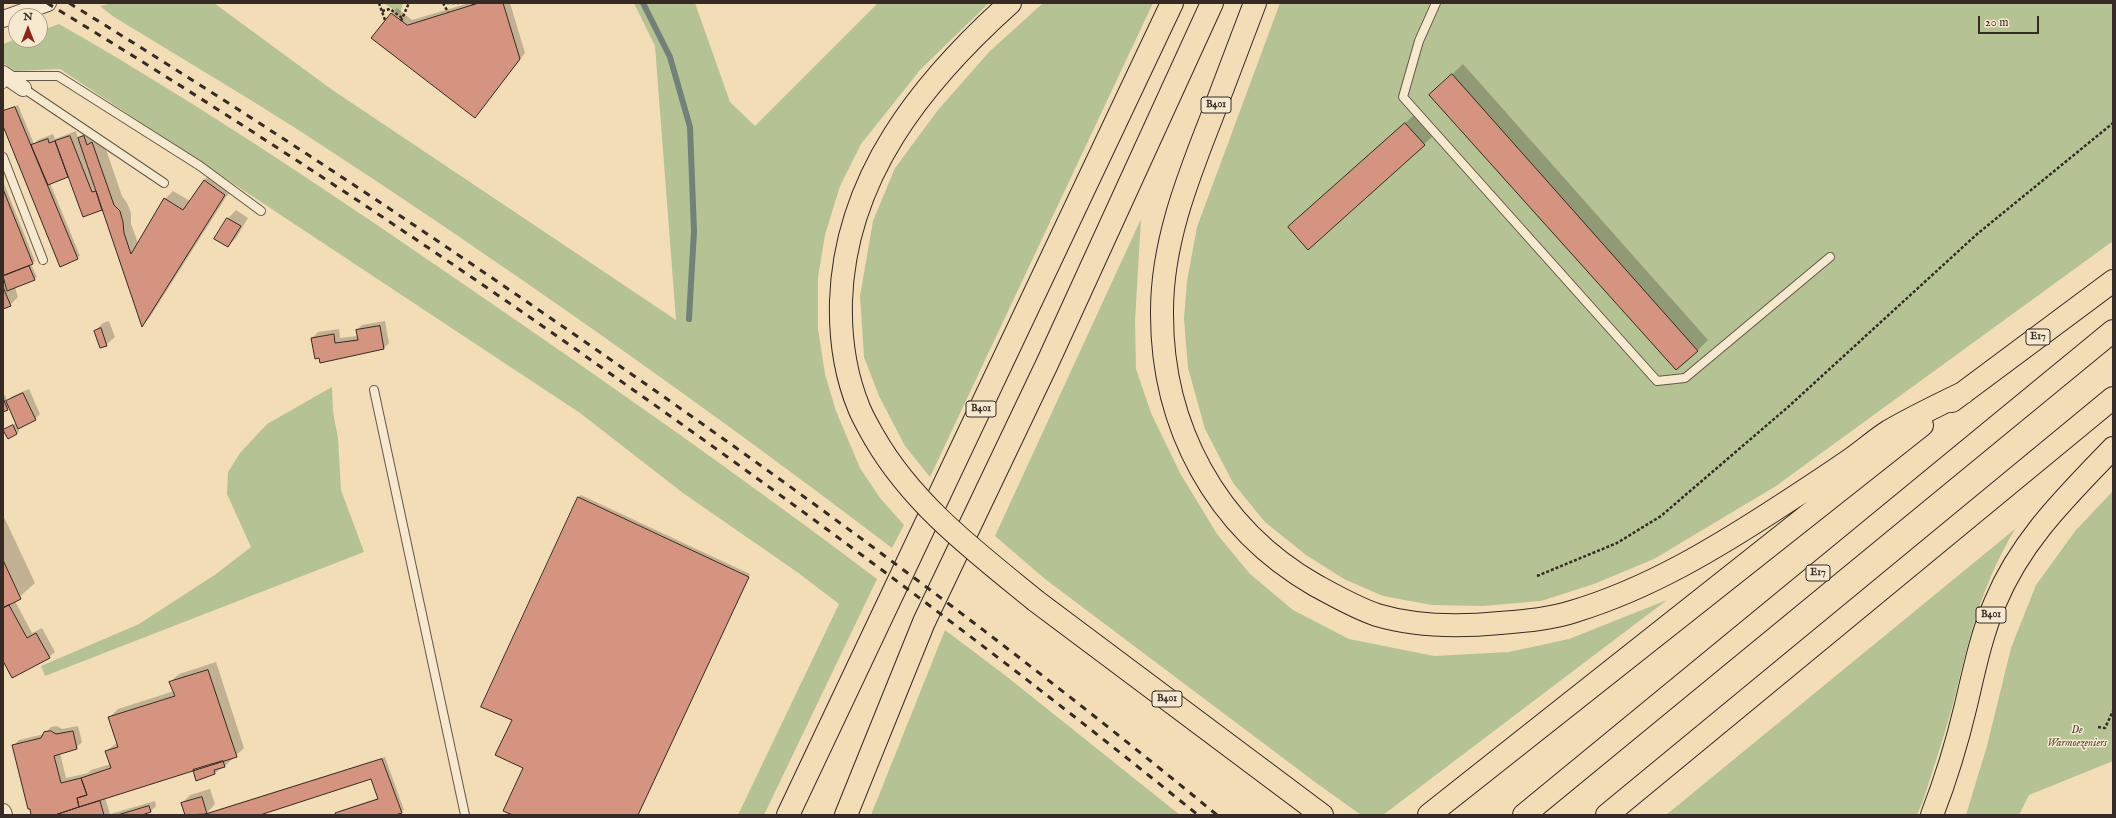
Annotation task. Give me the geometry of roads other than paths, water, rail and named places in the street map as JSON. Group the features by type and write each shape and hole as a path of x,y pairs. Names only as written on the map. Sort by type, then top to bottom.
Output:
{"highway":[{"name":"B401","path":"1010,3 954,56 899,126 877,162 860,200 850,229 842,281 842,341 847,369 859,408 874,437 898,473 937,518 965,543 1036,601 1322,815"},
{"name":"B401","path":"788,815 1172,3"},
{"path":"846,815 924,622 1050,356 1212,3"},
{"name":"B401","path":"1255,3 1198,151 1179,208 1166,259 1162,312 1166,369 1176,414 1191,452 1221,504 1254,541 1296,574 1337,597 1377,615 1423,624 1466,626 1519,622 1577,611 1621,596 1676,570 1734,536 1850,460 1889,431 1963,393"},
{"name":"E17","path":"1429,815 1963,393 2113,281"},
{"name":"E17","path":"1524,815 2113,331"},
{"path":"1607,815 2113,398"},
{"name":"B401","path":"1932,815 1944,784 1966,706 1979,649 1995,603 2020,554 2044,520 2113,448"}],"street":[{"path":"3,19 48,3"},
{"path":"4,78 23,88"}],"lane":[{"path":"1436,3 1419,41 1403,97 1657,381 1685,378 1830,257"},
{"path":"4,78 58,76 200,166 261,211"},
{"path":"23,88 164,183"},
{"path":"3,157 43,260"},
{"path":"374,390 465,815"}],"waterway":[{"path":"643,3 670,57 690,127 694,231 689,319"}],"railway":[{"path":"47,3 192,93 334,185 405,232 615,377 910,591 983,646 1198,815"},
{"path":"69,3 280,136 487,275 700,422 925,586 999,642 1217,815"}],"park label":[{"name":"De Warmoezeniers","path":"2077,737"}]}
